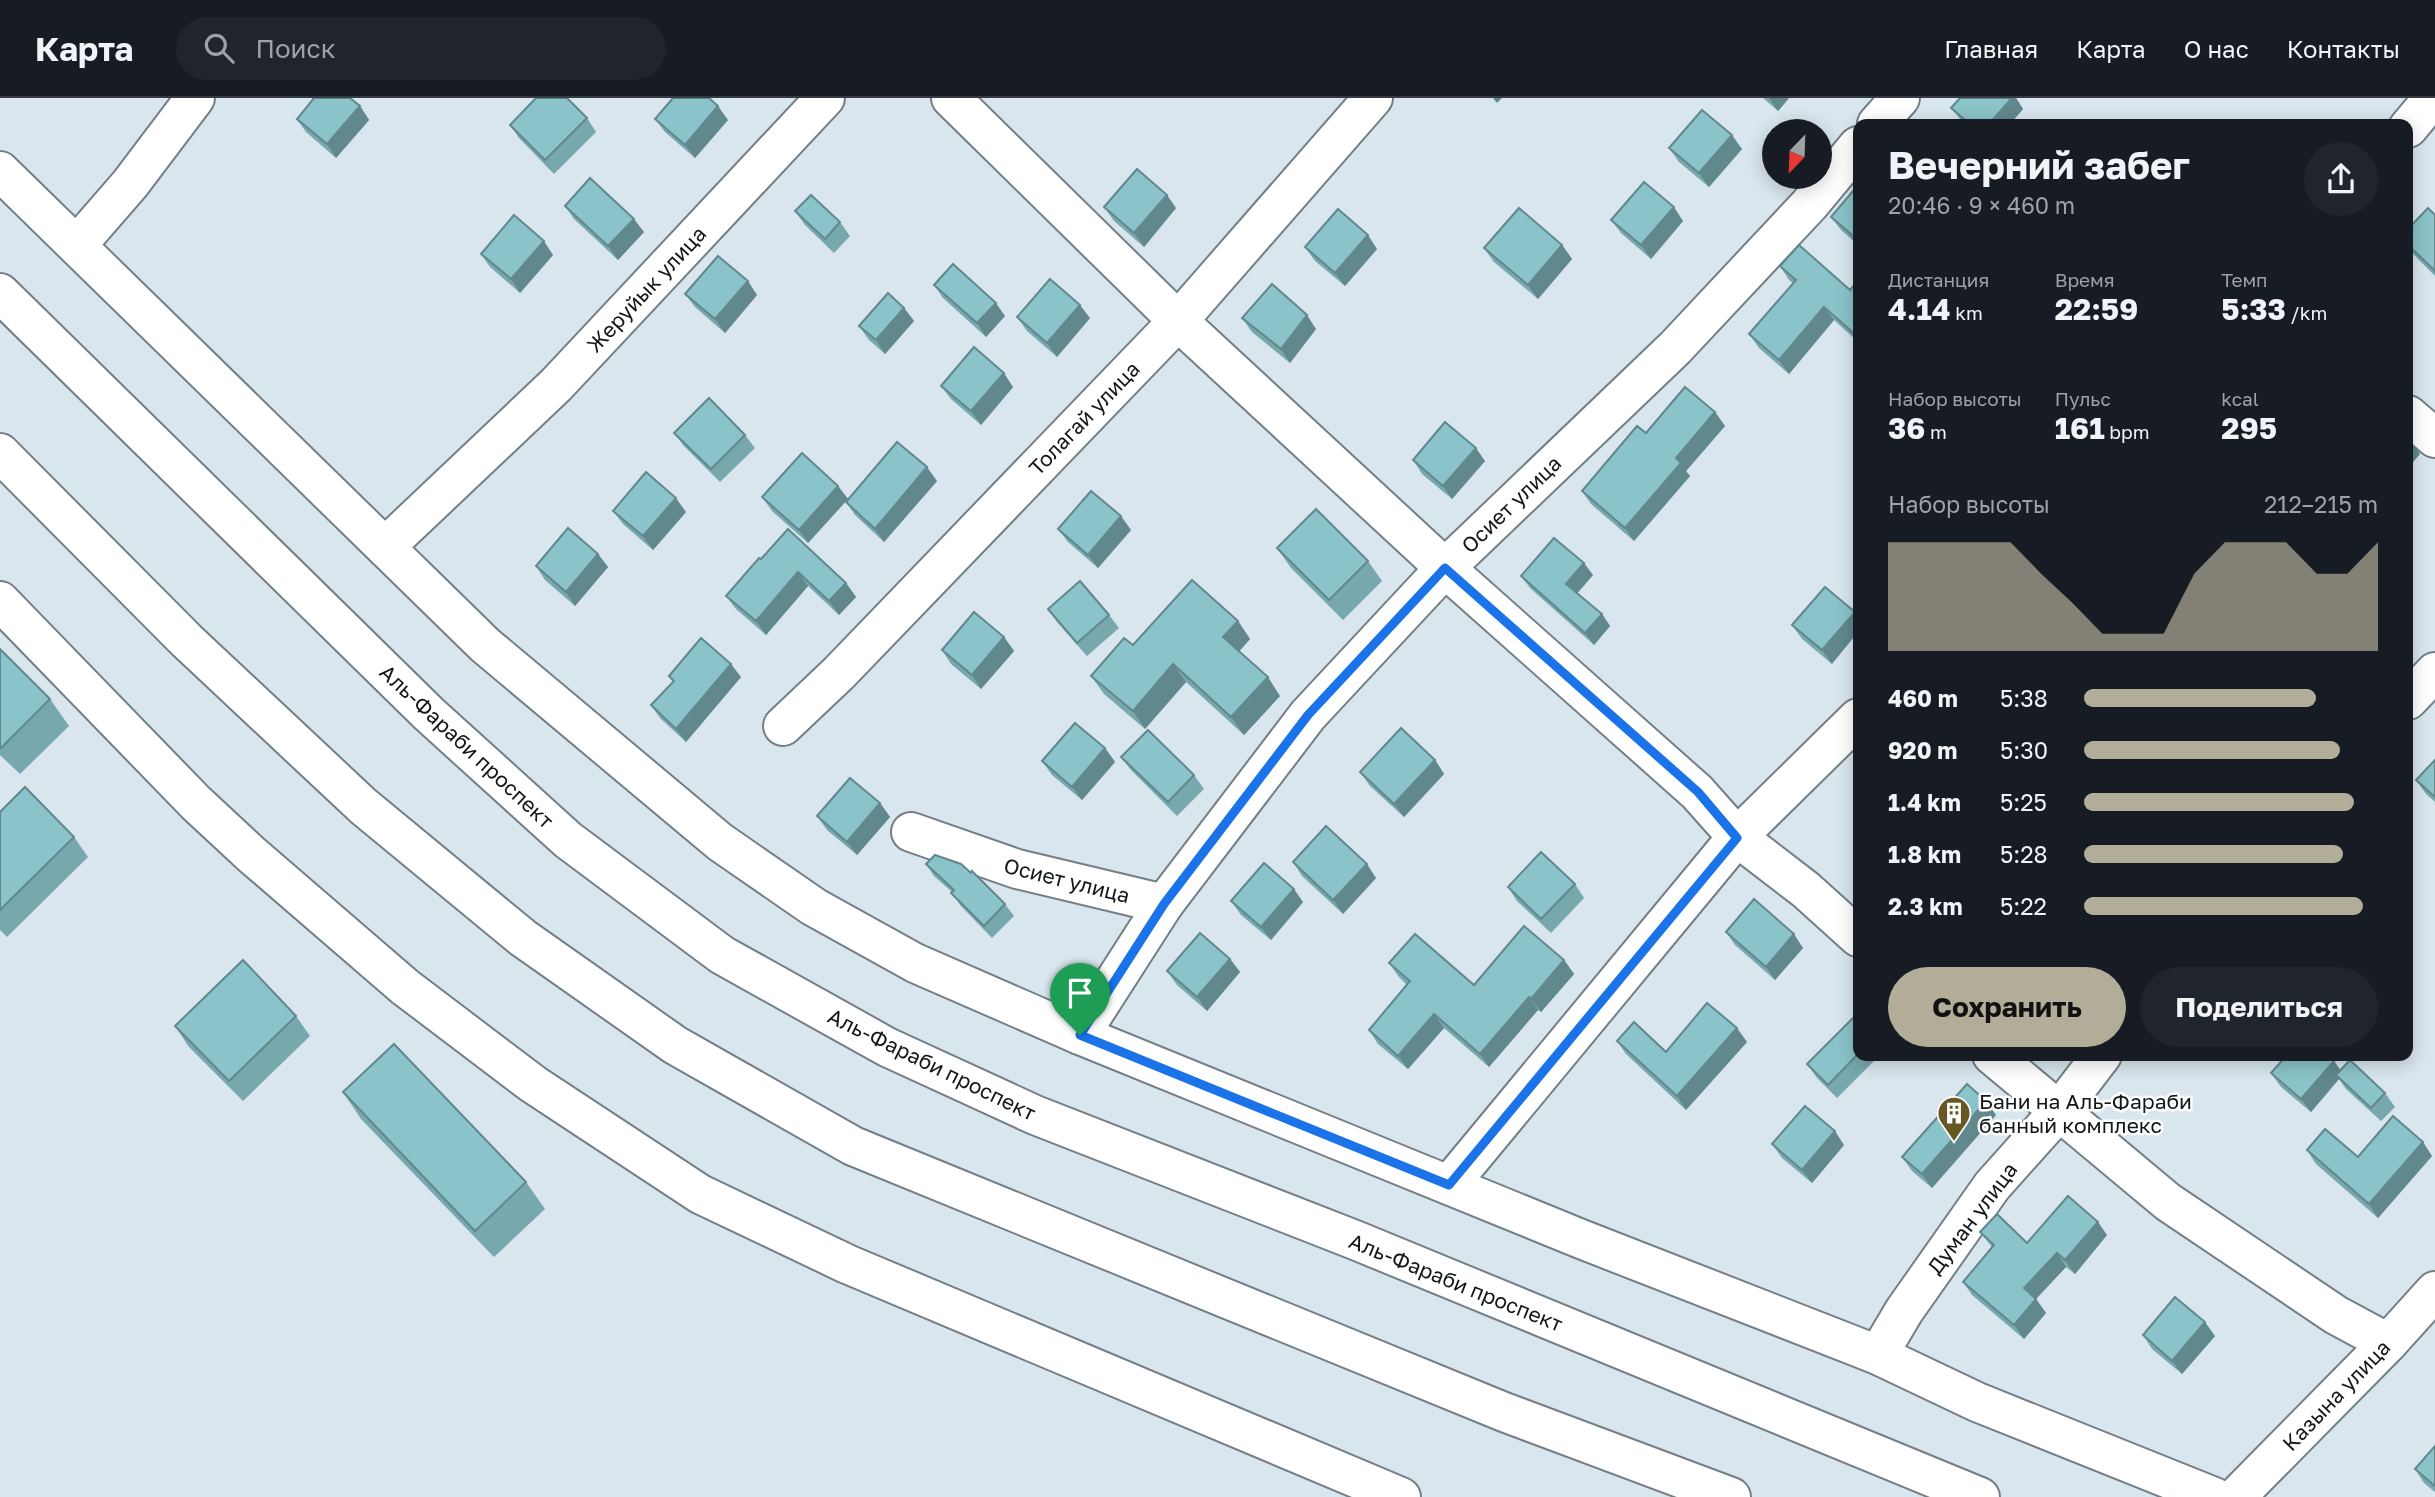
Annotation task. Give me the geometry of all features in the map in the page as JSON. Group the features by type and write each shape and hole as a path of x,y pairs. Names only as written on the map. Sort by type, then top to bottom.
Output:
{"street":[{"path":"76,246 130,184 195,98"},
{"name":"Жеруйык улица","path":"385,547 556,385 825,98"},
{"path":"951,98 1178,321 1445,568 1698,792 1737,838 1806,890 1853,932"},
{"name":"Толагай улица","path":"783,726 839,673 1178,321 1373,98"},
{"path":"1881,119 1900,98"},
{"path":"2413,122 2433,98"},
{"name":"Осиет улица","path":"911,832 1017,869 1164,904 1308,715 1445,568 1675,348 1809,205 1853,152"},
{"path":"0,171 485,645 720,842 814,907 915,963 1080,1035 1878,1355 1978,1402 2214,1497"},
{"name":"Аль-Фараби проспект","path":"0,293 429,714 568,840 722,955 887,1047 1035,1115 1355,1240 1980,1497"},
{"path":"2413,419 2435,438"},
{"path":"0,453 187,641 363,806 523,938 675,1045 853,1146 1491,1407 1731,1497"},
{"path":"0,601 196,803 405,987 533,1084 701,1194 848,1264 1401,1497"},
{"path":"2413,695 2435,672"},
{"path":"1449,1185 1737,838 1853,723"},
{"path":"1080,1035 1164,904"},
{"path":"1999,1061 2168,1202 2336,1315 2388,1343"},
{"name":"Думан улица","path":"1878,1355 1904,1311 1992,1186 2060,1110 2097,1061"},
{"name":"Казына улица","path":"2236,1497 2388,1343 2435,1291"}],"building":[{"path":"314,98 350,98 360,106 327,144 297,119"},
{"path":"536,98 567,98 587,118 545,160 510,125"},
{"path":"673,98 709,98 718,106 685,145 655,119"},
{"path":"1960,98 2012,98 1993,119 1964,119 1951,108"},
{"path":"1702,110 1732,135 1699,173 1669,148"},
{"path":"1137,169 1167,195 1134,233 1104,207"},
{"path":"590,178 634,219 608,246 565,206"},
{"path":"1644,182 1674,207 1641,245 1611,220"},
{"path":"1853,191 1853,236 1831,217"},
{"path":"811,195 840,222 825,239 795,211"},
{"path":"1519,208 1562,245 1528,285 1484,248"},
{"path":"2428,208 2435,215 2435,271 2413,250 2413,224"},
{"path":"1338,209 1368,235 1335,273 1305,247"},
{"path":"514,215 544,241 511,279 481,254"},
{"path":"1799,245 1850,290 1853,287 1853,333 1824,307 1779,360 1749,334 1796,280 1780,266"},
{"path":"718,256 748,281 715,319 685,294"},
{"path":"953,264 996,303 977,323 934,285"},
{"path":"1050,279 1080,305 1047,343 1017,317"},
{"path":"1272,284 1307,315 1281,349 1242,318"},
{"path":"888,293 904,308 876,340 859,326"},
{"path":"974,347 1004,373 971,411 941,386"},
{"path":"1685,387 1715,412 1676,458 1681,463 1625,528 1582,491 1637,426 1646,433"},
{"path":"709,398 745,435 711,469 674,433"},
{"path":"1445,422 1476,448 1443,486 1413,460"},
{"path":"897,442 927,467 875,529 846,502"},
{"path":"802,453 838,486 799,530 762,497"},
{"path":"646,472 676,498 643,536 613,511"},
{"path":"1091,491 1121,516 1088,555 1058,529"},
{"path":"1316,509 1368,561 1329,600 1277,548"},
{"path":"568,528 598,554 566,592 536,566"},
{"path":"788,529 846,583 829,601 798,572 756,621 726,596"},
{"path":"1554,538 1584,563 1566,584 1602,614 1585,633 1521,576"},
{"path":"1192,580 1238,621 1223,637 1268,677 1231,717 1173,664 1133,711 1091,676 1124,638 1133,645"},
{"path":"1080,581 1109,615 1077,643 1048,609"},
{"path":"1825,587 1853,610 1853,614 1822,650 1792,625"},
{"path":"974,612 1004,637 972,675 942,650"},
{"path":"701,638 731,664 676,729 651,705 674,681 669,676"},
{"path":"0,649 50,699 1,748 0,747"},
{"path":"1075,723 1105,748 1072,787 1042,761"},
{"path":"1401,728 1435,760 1394,804 1360,772"},
{"path":"1148,730 1194,775 1168,802 1121,757"},
{"path":"2435,760 2435,797 2416,780"},
{"path":"850,778 880,803 847,842 817,816"},
{"path":"25,787 74,837 0,910 0,812"},
{"path":"1326,826 1367,864 1333,900 1293,862"},
{"path":"1541,852 1575,884 1541,919 1508,887"},
{"path":"935,855 961,864 971,873 972,871 1005,904 984,926 951,893 954,890 926,864"},
{"path":"1264,863 1294,889 1261,927 1231,901"},
{"path":"1754,899 1794,934 1766,967 1726,932"},
{"path":"1524,926 1564,960 1480,1054 1434,1014 1398,1056 1369,1030 1410,981 1389,963 1415,934 1474,985"},
{"path":"1200,933 1230,959 1197,997 1167,971"},
{"path":"243,960 296,1016 229,1081 175,1026"},
{"path":"1707,1003 1737,1028 1677,1096 1617,1041 1634,1022 1666,1052"},
{"path":"1853,1018 1853,1059 1828,1085 1807,1064"},
{"path":"394,1044 526,1182 475,1231 343,1092"},
{"path":"2282,1061 2334,1061 2301,1099 2271,1073"},
{"path":"2351,1061 2385,1093 2371,1108 2336,1075"},
{"path":"1967,1084 1986,1101 1922,1174 1902,1157"},
{"path":"1805,1106 1835,1131 1802,1170 1772,1144"},
{"path":"2393,1116 2423,1142 2369,1204 2307,1150 2325,1129 2358,1157"},
{"path":"2068,1196 2098,1222 2065,1260 2057,1253 2024,1288 2036,1299 2014,1325 1963,1282 1994,1245 1980,1232 1997,1214 2027,1243"},
{"path":"2175,1297 2205,1322 2172,1361 2143,1335"},
{"path":"2435,1446 2435,1486 2415,1469"}],"place":[{"name":"Бани на Аль-Фараби банный комплекс","path":"1954,1143"}],"route":[{"path":"1445,568 1698,792 1737,838 1449,1185 1080,1035 1164,904 1308,715 1445,568"}]}
